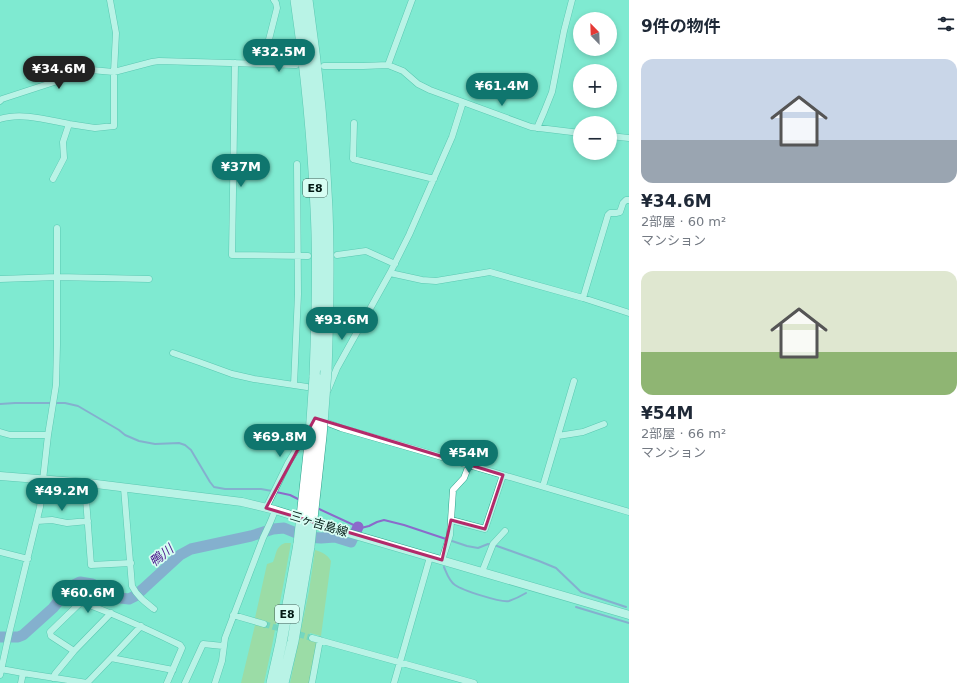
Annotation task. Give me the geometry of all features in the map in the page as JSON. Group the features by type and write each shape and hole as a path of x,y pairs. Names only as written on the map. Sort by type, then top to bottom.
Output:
{"highway":[{"name":"E8","path":"283,683 294,634 304,545 315,377 317,317 318,262 309,101 296,0"},
{"name":"E8","path":"272,683 286,615 304,545 322,436 326,371 328,263 326,202 319,100 314,48 307,0"}],"main road":[{"name":"三ヶ吉島線","path":"0,476 88,483 242,502 275,510 629,615"}],"street":[{"path":"0,119 4,117 19,116 95,128 114,126 116,33 110,0"},
{"path":"263,63 277,8 274,0"},
{"path":"388,65 412,0"},
{"path":"537,128 552,92 564,31 572,0"},
{"path":"0,100 91,70 114,72 159,61 235,64 296,64"},
{"path":"235,64 232,255 308,256"},
{"path":"324,66 388,65 403,71 418,84 430,90 531,127 573,133"},
{"path":"266,508 288,463 315,418 337,368 390,274 409,235 452,137 464,102"},
{"path":"354,123 353,159 434,178"},
{"path":"53,179 64,158 64,142 69,124"},
{"path":"617,137 629,138"},
{"path":"294,385 298,294 297,164"},
{"path":"583,298 608,215 610,213 620,212 623,203 626,200 629,200"},
{"path":"57,228 56,385 42,479 40,507 28,559 2,654 1,672 23,673 87,683 141,626"},
{"path":"337,255 366,251 394,264"},
{"path":"390,274 436,281 490,272 583,298 629,313"},
{"path":"0,279 149,279"},
{"path":"173,353 232,374 307,387"},
{"path":"543,486 574,381"},
{"path":"315,418 341,428 629,512"},
{"path":"558,436 583,432 604,424"},
{"path":"0,432 10,434 48,435"},
{"path":"442,560 450,534 453,490 464,478 469,465"},
{"path":"451,520 485,529 503,475"},
{"path":"124,488 132,586 140,598 154,610"},
{"path":"86,499 91,565 131,563"},
{"path":"215,683 222,661 225,638 267,526 272,520 275,510"},
{"path":"37,521 88,521"},
{"path":"482,572 493,544 505,531"},
{"path":"0,552 28,559"},
{"path":"394,683 430,557"},
{"path":"74,651 51,636 50,632 80,602 111,613 180,644 182,648 167,683"},
{"path":"53,678 74,651 111,613"},
{"path":"233,615 264,624"},
{"path":"312,638 474,683"},
{"path":"312,683 320,640"},
{"path":"185,683 203,644 223,646"},
{"path":"111,658 172,670"},
{"path":"21,683 23,673"}],"highlighted area":[{"path":"315,418 503,475 485,529 451,520 442,560 266,508"}],"green space":[{"path":"285,543 291,543 264,683 241,683 255,625 262,626 264,621 255,618 267,564 273,562 279,546"},
{"path":"315,550 324,554 331,561 321,636 310,633 308,639 319,643 309,683 290,683 309,591"}],"waterway":[{"path":"0,404 65,403 78,406 125,435 139,441 155,444 179,443 185,445 191,450 214,487 225,489 261,489 272,491"},
{"path":"276,492 290,495 300,500"},
{"path":"317,508 361,528 384,520 404,525 467,546 478,548 488,544 497,546 556,568 581,592 626,607"},
{"name":"鴨川","path":"0,637 18,637 23,635 53,608 70,587 80,582 92,584 120,598 129,599 135,596 180,555 191,549 251,536 273,529 284,528 306,537 335,537 351,542 358,527"},
{"path":"444,567 455,585 482,596 509,601 526,593"},
{"path":"576,607 629,623"}],"tunnel":[{"path":"264,624 312,638"}]}
